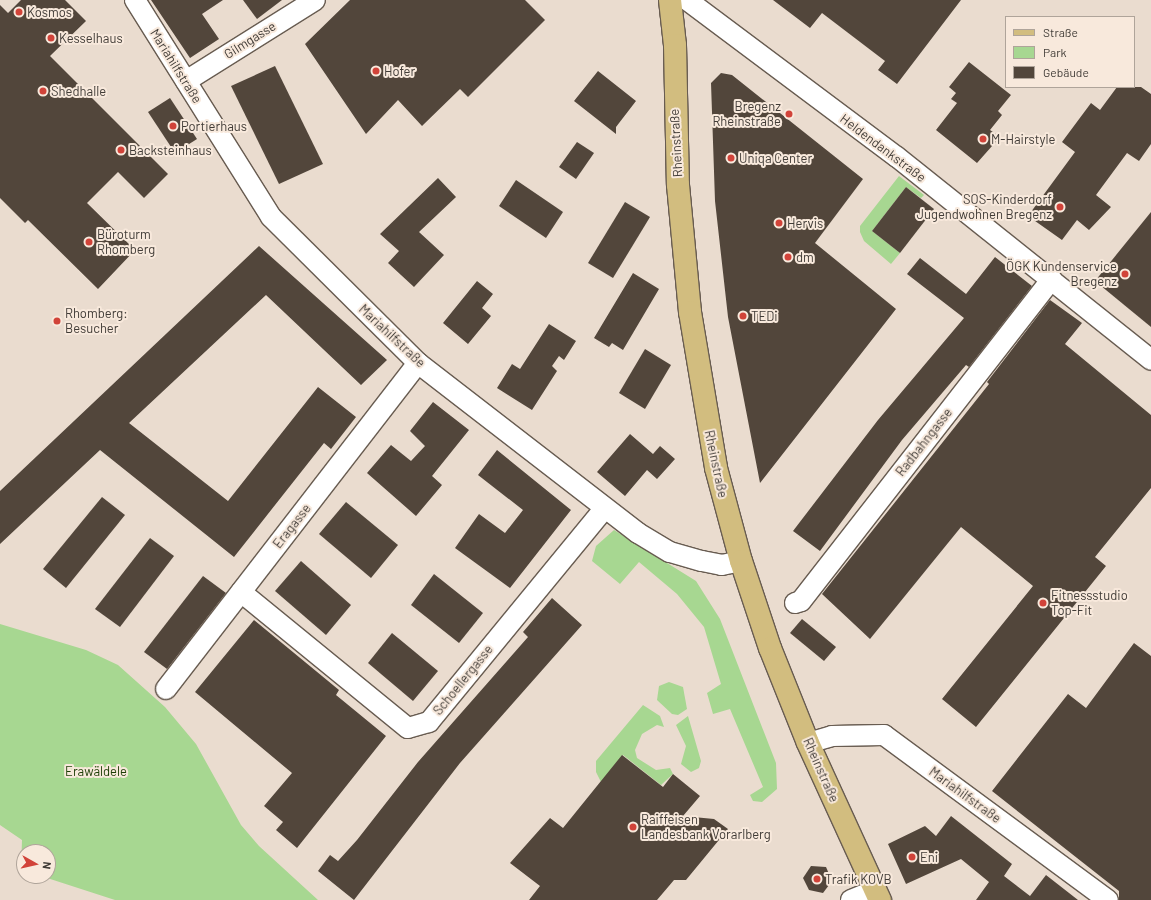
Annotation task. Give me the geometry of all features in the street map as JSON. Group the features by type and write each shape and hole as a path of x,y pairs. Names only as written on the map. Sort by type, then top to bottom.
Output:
{"main road":[{"name":"Rheinstraße","path":"670,0 675,45 678,185 690,312 716,468 741,560 770,648 808,743 878,895"}],"street":[{"name":"Mariahilfstraße","path":"135,0 270,217 418,362 603,510 670,552 722,565 741,560"},
{"name":"Gilmgasse","path":"186,81 315,0"},
{"name":"Heldendankstraße","path":"687,0 897,157 1052,279 1151,360"},
{"name":"Radbahngasse","path":"795,603 801,601 1052,279"},
{"name":"Eragasse","path":"166,690 418,362"},
{"name":"Schoellergasse","path":"241,592 408,728 429,722 603,510"},
{"name":"Mariahilfstraße","path":"808,743 832,736 884,735 1108,900"},
{"path":"851,900 878,895"}],"green space":[{"path":"899,176 924,195 921,198 906,187 872,231 900,253 891,264 864,241 860,232 860,226"},
{"path":"614,530 696,581 720,619 776,763 777,789 762,802 753,801 750,795 763,787 730,709 713,714 707,693 721,684 704,627 677,594 639,562 620,584 592,561 596,546"},
{"name":"Erawäldele","path":"0,624 86,650 118,665 165,707 196,744 241,825 259,846 318,900 115,900 56,881 56,844 22,844 22,840 0,825"},
{"path":"669,682 683,687 687,709 678,715 672,714 657,700 659,686"},
{"path":"643,705 660,716 664,727 657,725 642,734 635,750 637,758 656,770 670,768 673,774 661,785 623,755 601,782 596,772 596,761"},
{"path":"688,716 701,761 699,768 691,772 681,764 686,746 676,725"}],"building":[{"path":"21,0 65,0 86,21 50,56 168,174 144,198 118,172 87,203 135,250 98,289 28,220 25,223 0,198 0,5 8,13"},
{"path":"151,0 223,0 202,14 219,39 190,58"},
{"path":"243,0 282,0 257,19"},
{"name":"Hofer","path":"350,0 525,0 545,20 468,97 460,89 422,126 398,100 366,134 305,44"},
{"path":"773,0 961,0 897,84 878,70 885,61 822,13 810,28"},
{"path":"969,62 1011,95 998,111 1002,115 990,130 1000,137 977,163 936,130 957,103 951,99 956,93 949,87"},
{"path":"275,66 323,164 279,184 231,86"},
{"path":"598,71 636,101 616,127 616,134 574,101"},
{"path":"721,73 732,75 863,179 815,243 896,309 760,483 728,317 715,201 711,83"},
{"path":"1141,87 1151,94 1151,144 1139,161 1127,153 1096,195 1111,207 1089,230 1077,220 1062,240 1028,216 1075,152 1062,142 1091,103 1100,110 1116,88"},
{"name":"Portierhaus","path":"170,98 197,139 175,153 148,112"},
{"path":"577,142 594,153 576,179 559,167"},
{"path":"438,178 456,197 419,232 444,255 414,287 388,263 399,251 380,234"},
{"path":"516,180 563,212 546,238 499,206"},
{"path":"906,187 934,209 900,253 872,231"},
{"path":"625,202 650,217 613,278 588,263"},
{"name":"ÖGK Kundenservice Bregenz","path":"1151,212 1151,327 1095,281"},
{"path":"259,246 387,360 361,385 266,295 129,423 228,501 318,387 356,417 331,449 324,443 234,557 100,450 0,544 0,491"},
{"path":"995,257 1032,286 969,367 966,365 902,440 820,551 793,531 878,420 964,318 907,274 920,258 966,294"},
{"path":"633,273 659,289 623,350 612,343 609,347 594,338"},
{"path":"477,281 493,294 482,308 491,316 468,344 443,323"},
{"path":"1050,300 1082,323 1065,344 1151,415 1151,488 1095,557 1106,566 976,727 942,699 1033,586 961,527 870,639 822,594 989,384 987,382"},
{"path":"549,324 576,341 564,360 559,356 552,366 557,371 532,410 497,388 512,364 520,369"},
{"path":"645,349 671,365 645,409 619,393"},
{"path":"433,402 469,430 432,476 442,485 416,516 367,473 391,445 411,461 425,446 410,431"},
{"path":"630,434 653,454 660,446 675,459 657,479 647,470 625,496 597,472"},
{"path":"497,450 571,510 510,588 455,548 479,514 505,533 523,510 478,475"},
{"path":"102,497 125,515 66,588 43,569"},
{"path":"346,502 398,545 371,578 319,534"},
{"path":"150,538 174,556 120,627 95,609"},
{"path":"301,561 351,605 326,635 275,591"},
{"path":"434,574 483,613 459,643 411,605"},
{"path":"203,576 226,593 167,669 144,652"},
{"path":"552,598 582,625 460,763 354,900 318,871 330,855 338,861 357,840 418,762 528,637 523,632"},
{"path":"802,619 836,647 824,661 790,633"},
{"path":"254,620 339,690 336,695 386,736 297,848 276,830 283,822 264,806 292,773 195,692"},
{"path":"392,633 438,671 413,701 368,663"},
{"path":"1134,643 1151,656 1151,900 1119,900 1119,891 992,791 1068,694 1086,708"},
{"name":"Raiffeisen Landesbank Vorarlberg","path":"622,755 663,787 673,774 700,796 683,816 714,819 728,829 686,880 674,880 657,900 529,900 540,886 510,863 550,818 563,828"},
{"path":"951,816 1012,864 1004,876 1030,896 1046,875 1078,900 976,900 989,882 961,859 906,884 888,844 925,826 936,836"},
{"name":"Trafik KOVB","path":"811,866 826,867 832,881 823,893 809,890 803,878"}],"place":[{"name":"Kosmos","path":"19,12"},
{"name":"Kesselhaus","path":"51,38"},
{"name":"Hofer","path":"376,71"},
{"name":"Shedhalle","path":"43,91"},
{"name":"Bregenz Rheinstraße","path":"789,114"},
{"name":"Portierhaus","path":"173,126"},
{"name":"M-Hairstyle","path":"983,139"},
{"name":"Backsteinhaus","path":"121,150"},
{"name":"Uniqa Center","path":"731,158"},
{"name":"SOS-Kinderdorf Jugendwohnen Bregenz","path":"1060,207"},
{"name":"Hervis","path":"779,223"},
{"name":"Büroturm Rhomberg","path":"89,242"},
{"name":"dm","path":"788,257"},
{"name":"ÖGK Kundenservice Bregenz","path":"1125,274"},
{"name":"TEDi","path":"743,316"},
{"name":"Rhomberg: Besucher","path":"57,321"},
{"name":"Fitnessstudio Top-Fit","path":"1043,603"},
{"name":"Raiffeisen Landesbank Vorarlberg","path":"633,827"},
{"name":"Eni","path":"912,857"},
{"name":"Trafik KOVB","path":"817,879"}]}
